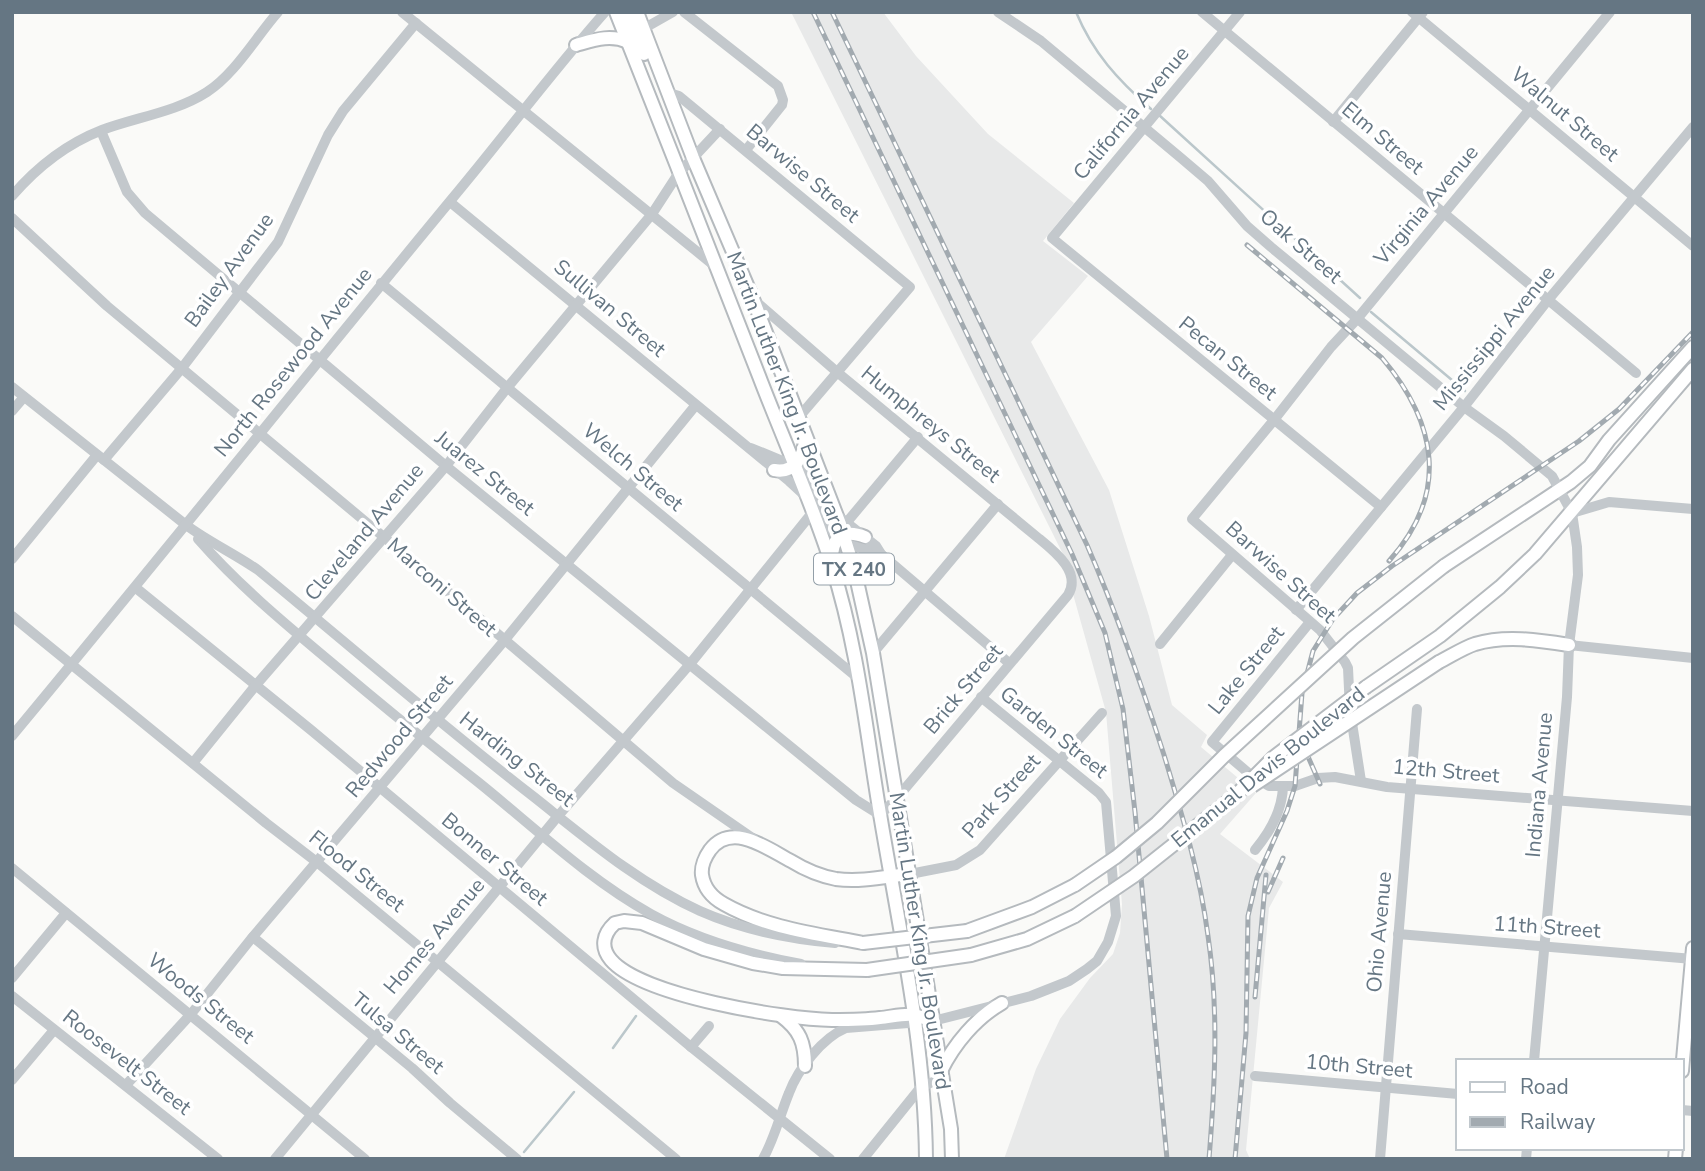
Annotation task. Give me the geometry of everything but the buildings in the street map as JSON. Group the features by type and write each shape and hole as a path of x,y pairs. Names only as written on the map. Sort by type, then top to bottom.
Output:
{"main road":[{"name":"Martin Luther King Jr. Boulevard","path":"616,12 832,564 860,680 892,876 926,1107 926,1159"},
{"path":"627,12 649,65 667,90"},
{"name":"Martin Luther King Jr. Boulevard","path":"637,12 693,158 753,299 843,535 873,653 951,1129 952,1159"},
{"path":"576,45 601,38 618,38 628,43"},
{"name":"Emanual Davis Boulevard","path":"764,844 736,837 711,848 702,866 702,876 712,896 723,904 770,922 863,943 967,931 1032,907 1074,885 1116,857 1157,823 1224,756 1353,638 1444,566 1590,466 1609,440 1693,347"},
{"name":"Emanual Davis Boulevard","path":"817,967 867,970 971,956 1027,939 1076,916 1134,876 1236,795 1274,757 1366,687 1440,636 1500,587 1572,513 1693,369"},
{"path":"774,470 780,471 794,466 801,459 806,435"},
{"path":"832,564 832,547 843,535 855,533 865,537"},
{"path":"1236,795 1259,783 1331,732 1439,662 1474,645 1503,639 1527,639 1569,645"},
{"name":"Marconi Street","path":"764,844 791,862 815,873 835,878 862,880 910,874"},
{"path":"817,967 783,968 753,963 704,949 633,921 615,923 604,936 605,952 618,967 636,977 689,996 782,1016 830,1020 933,1021"},
{"path":"1683,1059 1692,956"},
{"path":"942,1074 948,1057 970,1029 1002,1003"},
{"path":"782,1016 801,1036 805,1046 805,1066"}],"street":[{"path":"12,196 47,161 68,146 101,131 179,106 212,89 278,12"},
{"path":"402,12 716,267"},
{"name":"North Rosewood Avenue","path":"12,736 136,588 319,359 605,12"},
{"path":"643,29 673,12"},
{"path":"684,12 778,86 782,102 777,113 746,150"},
{"name":"Oak Street","path":"998,12 1041,41 1208,181 1260,238 1464,407 1552,476 1572,513"},
{"name":"Elm Street","path":"1202,12 1636,373"},
{"name":"California Avenue","path":"1052,238 1240,12"},
{"name":"Virginia Avenue","path":"1192,519 1315,366 1357,319 1610,12"},
{"path":"1333,122 1418,14"},
{"name":"Walnut Street","path":"1418,14 1693,246"},
{"name":"Bailey Avenue","path":"12,559 182,368 241,292 278,242 321,148 344,111 416,23"},
{"name":"Barwise Street","path":"667,90 679,96 746,150 910,287 836,372"},
{"name":"Mississippi Avenue","path":"1296,610 1464,407 1548,300 1693,128"},
{"name":"Cleveland Avenue","path":"193,764 256,685 446,466 507,388 652,214 678,174 720,129"},
{"name":"Juarez Street","path":"101,131 127,192 145,213 446,466 856,800 880,815"},
{"name":"Sullivan Street","path":"450,202 805,495 843,535"},
{"name":"Marconi Street","path":"12,218 107,306 673,783 764,844"},
{"name":"Pecan Street","path":"1052,238 1381,507"},
{"name":"Welch Street","path":"382,283 860,680"},
{"name":"Humphreys Street","path":"753,299 836,372 918,437 1057,555 1073,577 1073,586"},
{"path":"799,417 836,372"},
{"name":"Harding Street","path":"12,387 186,525 209,542 230,551 258,570 437,720 627,870 701,911 743,926 793,938 844,944 863,943"},
{"path":"12,411 24,397"},
{"name":"Redwood Street","path":"126,1085 191,1014 504,641 695,406"},
{"path":"881,554 843,535 918,437"},
{"name":"Sullivan Street","path":"744,446 802,469 823,504 836,514"},
{"path":"1572,513 1609,502 1693,509"},
{"path":"873,653 998,505"},
{"name":"Homes Avenue","path":"275,1159 558,816 751,591 812,513"},
{"name":"Indiana Avenue","path":"1534,1059 1577,575 1577,547 1572,513"},
{"name":"Barwise Street","path":"1192,519 1320,630 1348,668 1350,710 1360,781"},
{"name":"Harding Street","path":"186,525 237,582 300,636 422,738 625,899 680,928 753,955 817,967"},
{"path":"865,537 881,554 1009,663"},
{"path":"1160,644 1232,555"},
{"name":"Brick Street","path":"880,815 1073,586"},
{"name":"Bonner Street","path":"136,588 830,1159"},
{"name":"Flood Street","path":"12,617 317,863 676,1159"},
{"name":"Lake Street","path":"1283,787 1269,786 1252,776 1212,742 1310,622"},
{"path":"1569,645 1693,658"},
{"name":"Garden Street","path":"981,697 1103,796 1108,808 1116,916 1108,942 1097,961 1079,976 1031,996 1002,1003"},
{"name":"Ohio Avenue","path":"1380,1159 1417,709"},
{"name":"Park Street","path":"910,874 956,865 980,850 1102,713"},
{"name":"12th Street","path":"1283,787 1318,778 1335,777 1410,788 1693,811"},
{"path":"1255,850 1278,812 1283,787"},
{"name":"Woods Street","path":"12,868 365,1159"},
{"path":"12,978 66,913"},
{"name":"11th Street","path":"1398,934 1692,956"},
{"name":"Tulsa Street","path":"254,937 517,1159"},
{"name":"Roosevelt Street","path":"12,996 218,1159"},
{"path":"933,1021 1002,1003"},
{"path":"763,1159 781,1120 788,1094 805,1066 830,1038 846,1028 914,1019"},
{"path":"691,1047 709,1026"},
{"path":"12,1080 54,1030"},
{"path":"863,1159 921,1087 942,1074"},
{"name":"10th Street","path":"1255,1076 1456,1094"}],"shaded area":[{"path":"791,12 883,12 916,56 988,134 1074,203 1043,241 1088,276 1031,342 1109,490 1149,616 1172,705 1207,735 1201,747 1256,793 1220,834 1283,882 1269,908 1246,1150 1250,1159 1004,1159 1036,1069 1060,1019 1090,978 1113,954 1120,933 1122,904 1106,712 1073,594 1077,582"}],"waterway":[{"path":"1076,12 1107,65 1151,109"},
{"path":"1159,115 1360,298"},
{"path":"1371,312 1465,391"},
{"path":"613,1048 636,1016"},
{"path":"524,1152 574,1092"}],"railway":[{"path":"813,12 1072,554 1105,633 1123,709 1167,1159"},
{"path":"832,12 1087,545 1155,728 1190,844 1208,936 1214,992 1215,1047 1209,1159"},
{"path":"1247,245 1382,358 1415,408 1429,458 1428,484 1421,510 1408,535 1389,561"},
{"path":"1235,1159 1246,1033 1248,916 1257,878 1287,811 1295,786 1302,693 1313,651 1333,619 1357,593 1392,566 1579,441 1619,409 1693,332"},
{"path":"1303,735 1306,752 1320,784"},
{"path":"1268,892 1283,858"},
{"path":"1255,997 1266,875"}]}
